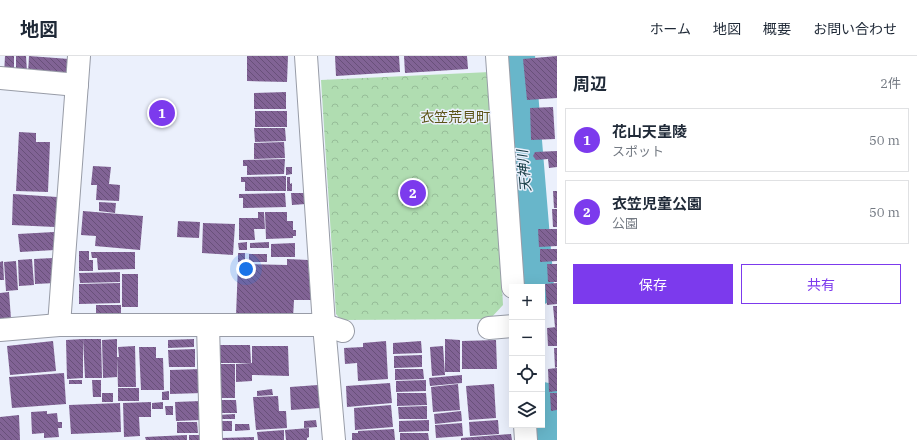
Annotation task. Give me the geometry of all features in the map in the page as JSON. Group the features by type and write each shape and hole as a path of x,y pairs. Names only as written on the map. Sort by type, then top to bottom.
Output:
{"street":[{"path":"59,325 80,56"},
{"path":"306,56 333,328 334,440"},
{"path":"497,56 513,284"},
{"path":"0,78 77,85"},
{"path":"0,330 59,325 208,325 333,328"},
{"path":"208,325 212,440"},
{"path":"490,328 509,326"},
{"path":"525,428 526,440"}],"green space":[{"path":"490,72 503,305 490,319 341,320 336,314 321,80"}],"building":[{"path":"5,56 14,56 14,75 4,75"},
{"path":"16,56 26,56 27,72 16,72"},
{"path":"29,56 69,59 68,76 28,74"},
{"path":"247,56 288,56 287,82 247,81"},
{"path":"335,56 399,56 400,72 336,76"},
{"path":"404,56 467,56 468,69 405,73"},
{"path":"557,56 557,98 527,100 523,59"},
{"path":"286,92 286,109 254,109 254,93"},
{"path":"553,107 555,139 531,140 530,108"},
{"path":"255,111 287,111 287,127 255,127"},
{"path":"254,128 285,128 286,141 255,142"},
{"path":"19,132 36,133 36,142 50,142 48,192 16,191"},
{"path":"284,142 285,158 254,159 254,143"},
{"path":"557,151 557,167 549,168 548,159 536,160 533,156 535,152"},
{"path":"285,159 284,174 247,175 247,166 243,166 243,160"},
{"path":"93,166 111,167 109,184 120,185 119,201 96,200 97,185 91,185"},
{"path":"286,167 292,167 292,174 286,175"},
{"path":"286,176 286,191 245,191 245,182 241,182 241,177"},
{"path":"287,177 290,177 292,191 287,191"},
{"path":"553,191 557,191 557,208 554,208"},
{"path":"285,193 286,207 243,208 243,198 239,198 239,194"},
{"path":"291,193 306,193 306,204 292,205"},
{"path":"13,194 57,197 55,227 12,225"},
{"path":"99,202 116,203 115,213 99,211"},
{"path":"552,209 557,209 557,227 553,227"},
{"path":"83,211 143,216 140,250 95,246 96,236 81,235"},
{"path":"258,212 264,212 265,229 254,229 255,240 239,240 239,218 258,218"},
{"path":"265,212 287,212 287,221 293,221 293,230 296,230 296,236 293,236 293,238 266,239"},
{"path":"178,221 200,222 199,238 177,237"},
{"path":"203,223 235,224 233,255 202,253"},
{"path":"538,229 557,229 557,246 539,247"},
{"path":"54,232 55,250 20,252 18,234"},
{"path":"247,242 247,250 239,250 238,243"},
{"path":"269,242 269,248 250,248 250,243"},
{"path":"295,243 295,257 271,257 271,244"},
{"path":"540,249 557,249 557,261 540,262"},
{"path":"79,251 89,251 89,260 93,260 93,271 79,271"},
{"path":"91,252 135,252 135,269 98,270 97,258 92,258"},
{"path":"238,253 245,253 245,262 238,262"},
{"path":"249,254 267,254 267,262 249,262"},
{"path":"53,258 55,283 35,284 34,259"},
{"path":"32,259 34,285 19,286 18,260"},
{"path":"287,259 308,260 311,300 294,300 293,318 236,316 238,264 287,265"},
{"path":"3,261 4,280 0,280 0,262"},
{"path":"16,261 18,290 6,291 4,262"},
{"path":"547,264 557,264 557,282 548,282"},
{"path":"120,272 120,282 80,283 79,273"},
{"path":"122,274 138,274 138,307 122,307"},
{"path":"120,283 120,303 79,304 79,284"},
{"path":"557,283 557,304 547,305 545,284"},
{"path":"9,292 11,319 0,320 0,293"},
{"path":"96,305 121,305 121,317 96,317"},
{"path":"553,306 557,306 557,327 555,327"},
{"path":"557,327 557,346 548,346 547,328"},
{"path":"83,339 101,339 102,378 85,378"},
{"path":"83,339 83,378 67,379 66,340"},
{"path":"117,339 117,377 103,378 102,340"},
{"path":"194,339 194,347 168,348 168,340"},
{"path":"445,339 460,340 460,372 445,372"},
{"path":"496,340 497,369 462,369 462,341"},
{"path":"53,341 56,371 10,375 7,346"},
{"path":"386,341 388,379 358,381 357,363 345,364 344,348 363,347 363,343"},
{"path":"421,341 422,353 393,354 393,343"},
{"path":"220,345 250,345 251,363 220,363"},
{"path":"135,346 136,387 118,387 118,347"},
{"path":"252,346 288,346 289,376 252,375 252,381 236,382 236,364 252,363"},
{"path":"443,346 445,375 432,376 430,347"},
{"path":"139,347 156,347 156,358 163,358 164,390 141,390"},
{"path":"554,348 557,348 557,367 555,368"},
{"path":"195,349 195,367 169,367 168,350"},
{"path":"422,355 422,367 394,368 394,356"},
{"path":"216,364 235,364 235,398 216,398"},
{"path":"557,368 557,391 549,392 548,369"},
{"path":"202,369 202,393 170,394 170,370"},
{"path":"395,369 423,369 424,379 395,380"},
{"path":"64,373 66,404 12,408 9,377"},
{"path":"462,375 462,383 430,386 429,378"},
{"path":"69,380 82,380 82,384 69,384"},
{"path":"92,380 101,380 101,397 93,397"},
{"path":"426,380 426,391 396,392 396,381"},
{"path":"390,383 392,403 347,407 346,386"},
{"path":"458,384 460,410 433,412 431,387"},
{"path":"494,384 496,418 469,420 466,386"},
{"path":"318,385 320,408 291,410 290,387"},
{"path":"118,388 139,388 139,401 118,401"},
{"path":"272,389 273,395 257,396 257,391"},
{"path":"169,391 169,400 162,400 162,392"},
{"path":"102,393 113,393 113,402 102,402"},
{"path":"397,393 426,393 427,405 397,406"},
{"path":"550,393 557,393 557,410 551,411"},
{"path":"278,396 279,411 286,411 287,428 256,430 253,397"},
{"path":"218,400 236,400 237,413 218,413"},
{"path":"201,401 201,420 176,421 175,402"},
{"path":"151,402 151,417 139,417 140,436 124,437 123,403"},
{"path":"163,402 163,409 152,409 152,403"},
{"path":"120,403 121,432 71,434 69,405"},
{"path":"391,405 393,427 355,430 354,408"},
{"path":"165,406 173,406 173,415 166,415"},
{"path":"427,406 427,419 399,419 398,407"},
{"path":"47,411 47,414 57,413 58,422 62,422 62,428 58,428 59,437 44,438 44,433 32,434 31,412"},
{"path":"461,411 462,421 435,424 434,414"},
{"path":"235,414 235,419 218,419 218,415"},
{"path":"19,415 20,440 0,440 0,417"},
{"path":"316,420 317,427 304,428 304,421"},
{"path":"429,420 429,431 399,432 399,421"},
{"path":"498,420 499,434 470,436 469,422"},
{"path":"218,421 232,421 232,431 219,431"},
{"path":"177,422 197,422 198,433 177,433"},
{"path":"462,423 463,436 436,438 435,425"},
{"path":"235,424 249,424 250,430 235,431"},
{"path":"309,428 309,437 307,440 286,440 285,430"},
{"path":"394,429 395,440 352,440 352,433 358,433 358,431"},
{"path":"284,430 284,440 258,440 257,432"},
{"path":"400,433 428,433 429,440 400,440"},
{"path":"511,434 512,440 461,440 461,438"},
{"path":"187,435 187,440 146,440 145,437"},
{"path":"189,435 205,435 205,440 189,440"},
{"path":"254,437 254,440 221,440 221,438"}],"waterway":[{"name":"天神川","path":"514,56 533,284"},
{"name":"天神川","path":"544,428 545,440"}],"place":[{"name":"花山天皇陵","path":"162,113"},
{"name":"衣笠児童公園","path":"413,193"}],"district":[{"name":"衣笠荒見町","path":"455,117"}]}
